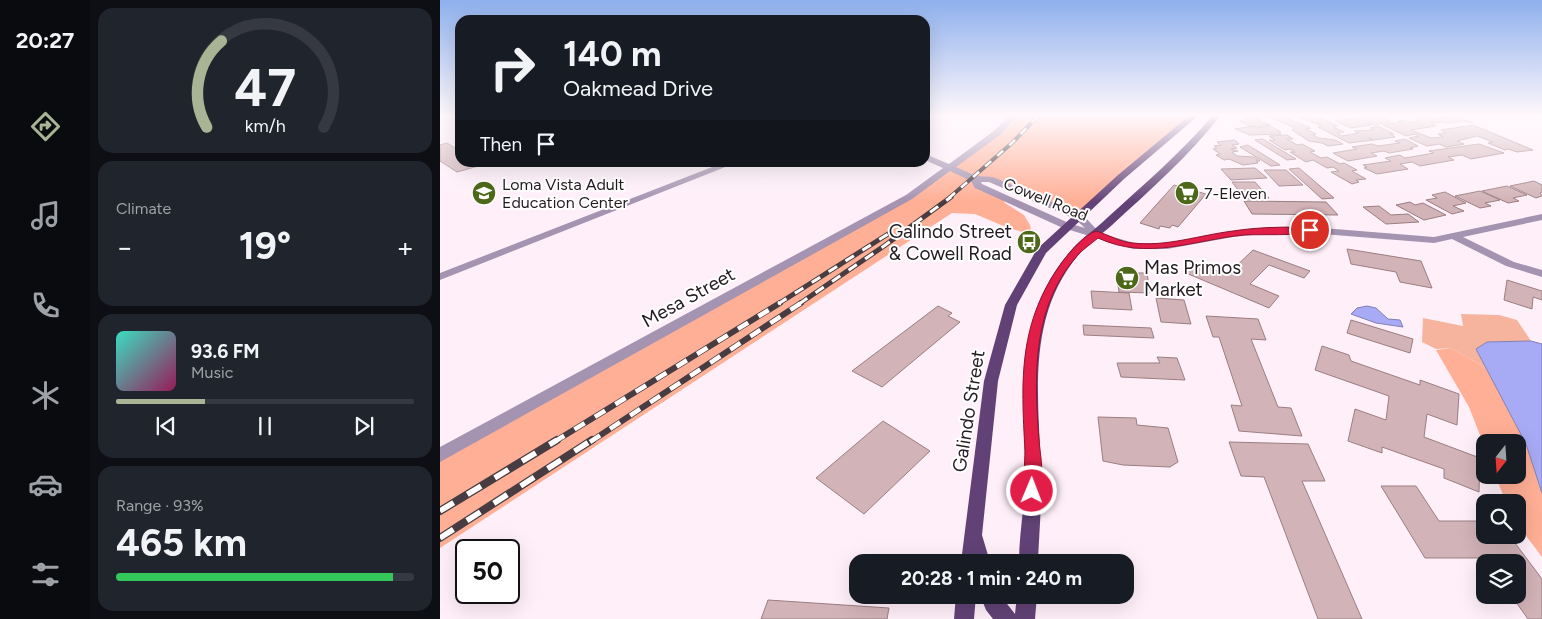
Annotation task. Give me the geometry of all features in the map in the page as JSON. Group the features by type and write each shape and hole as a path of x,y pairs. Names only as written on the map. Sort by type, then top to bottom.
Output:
{"main road":[{"name":"Galindo Street","path":"971,554 991,381 1011,305 1041,251 1160,144"},
{"path":"1028,554 1033,473 1028,386 1033,339 1041,310 1057,277 1074,253 1190,144"},
{"path":"974,532 978,554"},
{"path":"964,619 965,604"},
{"path":"994,604 1007,619"},
{"path":"1025,619 1026,604"}],"street":[{"name":"Mesa Street","path":"440,455 909,197 984,144"},
{"name":"Cowell Road","path":"930,159 975,179 990,179 1096,234"},
{"path":"440,277 721,167"},
{"name":"Cowell Road","path":"975,179 978,186 1073,222"},
{"path":"1096,234 1133,246 1167,246 1233,234 1269,230 1348,232 1434,240 1542,217"},
{"path":"1453,236 1510,264 1542,274"}],"shaded area":[{"path":"977,144 1162,144 1079,217 990,179 976,179 978,186 1001,197 1005,203 1024,215 1030,225 1032,235 975,214 952,213 440,548 440,455 909,197"},
{"path":"1461,314 1499,315 1517,320 1531,341 1487,342 1476,349 1486,368 1451,348 1436,349 1422,342 1423,318 1463,326"},
{"path":"1451,348 1486,368 1521,434 1480,434 1469,407 1436,350"},
{"path":"1526,444 1542,493 1542,557 1526,536 1526,494 1503,494 1499,484 1526,484"}],"water":[{"path":"1367,306 1376,308 1388,319 1400,320 1403,327 1376,323 1351,314 1357,308"},
{"path":"1531,341 1542,344 1542,493 1526,444 1526,434 1521,434 1476,349 1487,342"}],"building":[{"path":"448,144 455,148 455,167 475,167 457,172 440,161 440,145"},
{"path":"1220,144 1239,144 1232,145 1237,148 1231,149 1238,151 1232,152 1237,156 1254,157 1260,161 1243,165 1229,159 1224,160 1216,155 1220,154 1213,149 1217,148 1214,146 1221,145"},
{"path":"1261,144 1271,144 1296,159 1287,160"},
{"path":"1275,144 1302,144 1315,151 1310,152 1321,158 1327,157 1357,170 1352,171 1366,179 1356,180 1359,182 1352,184 1331,172 1339,171 1333,167 1327,168 1313,160 1306,162 1290,152 1295,152 1290,149 1285,150"},
{"path":"1324,144 1343,144 1328,146"},
{"path":"1372,144 1378,146 1414,144 1418,146 1410,148 1413,149 1389,153 1384,151 1371,153 1377,156 1348,161 1333,153 1357,149 1352,147"},
{"path":"1422,144 1464,144 1446,147 1439,144 1427,146"},
{"path":"1479,144 1504,153 1471,159 1462,155 1448,157 1454,160 1420,166 1412,162 1400,164 1408,169 1377,174 1364,168 1367,167 1363,165 1391,161 1385,158 1400,155 1405,158 1434,153 1429,151"},
{"path":"1490,144 1518,144 1533,150 1517,152 1505,150"},
{"path":"1248,145 1280,165 1271,166 1240,147"},
{"path":"1255,168 1267,178 1231,180 1221,169"},
{"path":"1299,168 1334,198 1322,199 1289,169"},
{"path":"1264,170 1286,170 1303,185 1279,186"},
{"path":"1534,181 1542,185 1542,192 1540,193 1542,196 1536,198 1510,186"},
{"path":"1232,182 1255,182 1269,198 1245,199"},
{"path":"1174,185 1206,194 1178,227 1172,225 1170,228 1160,226 1159,229 1140,223"},
{"path":"1507,186 1527,195 1513,198 1519,201 1508,203 1482,191"},
{"path":"1480,191 1500,200 1485,203 1491,206 1480,208 1455,196"},
{"path":"1445,192 1466,203 1453,206 1464,211 1452,214 1426,200 1437,198 1432,195"},
{"path":"1244,201 1326,202 1338,215 1252,214"},
{"path":"1410,202 1415,205 1423,203 1446,215 1424,220 1396,205"},
{"path":"1379,206 1391,215 1408,214 1419,222 1386,224 1363,207"},
{"path":"1347,249 1421,261 1432,288 1400,282 1396,272 1351,264"},
{"path":"1253,250 1310,271 1304,278 1269,265 1250,284 1279,296 1269,308 1186,273 1197,263 1227,275"},
{"path":"1116,273 1147,273 1150,293 1119,292"},
{"path":"1507,280 1542,291 1542,300 1533,297 1532,309 1504,300"},
{"path":"1091,291 1129,293 1132,310 1093,308"},
{"path":"1156,298 1184,300 1191,324 1161,322"},
{"path":"938,306 952,313 948,316 960,322 882,387 852,371"},
{"path":"1206,316 1258,319 1266,340 1251,339 1278,407 1291,408 1302,436 1239,431 1231,405 1242,406 1219,337 1213,337"},
{"path":"1351,320 1413,339 1410,353 1347,333"},
{"path":"1083,325 1151,328 1154,338 1084,335"},
{"path":"1322,346 1349,355 1351,361 1420,385 1420,380 1459,394 1457,425 1427,414 1424,437 1476,456 1476,484 1479,484 1479,492 1444,478 1444,469 1382,447 1382,453 1348,441 1355,409 1386,420 1389,396 1315,370"},
{"path":"1157,357 1177,358 1185,380 1121,377 1117,363 1160,363"},
{"path":"1098,417 1136,418 1137,425 1168,428 1178,462 1170,467 1123,465 1103,461"},
{"path":"883,421 930,451 864,514 816,478"},
{"path":"1229,442 1308,444 1325,481 1302,481 1362,619 1318,619 1264,477 1241,476"},
{"path":"1381,486 1416,486 1439,521 1476,521 1476,544 1516,544 1523,554 1476,554 1476,558 1425,558"},
{"path":"1526,558 1542,579 1542,619 1528,619 1517,604 1526,604"},
{"path":"768,600 889,608 887,619 761,619"}],"railway":[{"path":"949,198 1011,144"},
{"path":"799,304 884,246 951,197"},
{"path":"778,304 888,234"},
{"path":"554,442 780,303"},
{"path":"590,442 801,303"},
{"path":"440,511 557,440"},
{"path":"440,538 592,440"}],"place":[{"name":"Loma Vista Adult Education Center","path":"484,193"},
{"name":"7-Eleven","path":"1187,193"},
{"name":"Galindo Street & Cowell Road","path":"1029,242"},
{"name":"Mas Primos Market","path":"1127,278"}],"route":[{"path":"1032,491 1033,473 1028,386 1033,339 1041,310 1057,277 1074,253 1096,234 1133,246 1167,246 1233,234 1269,230 1310,230"}]}
